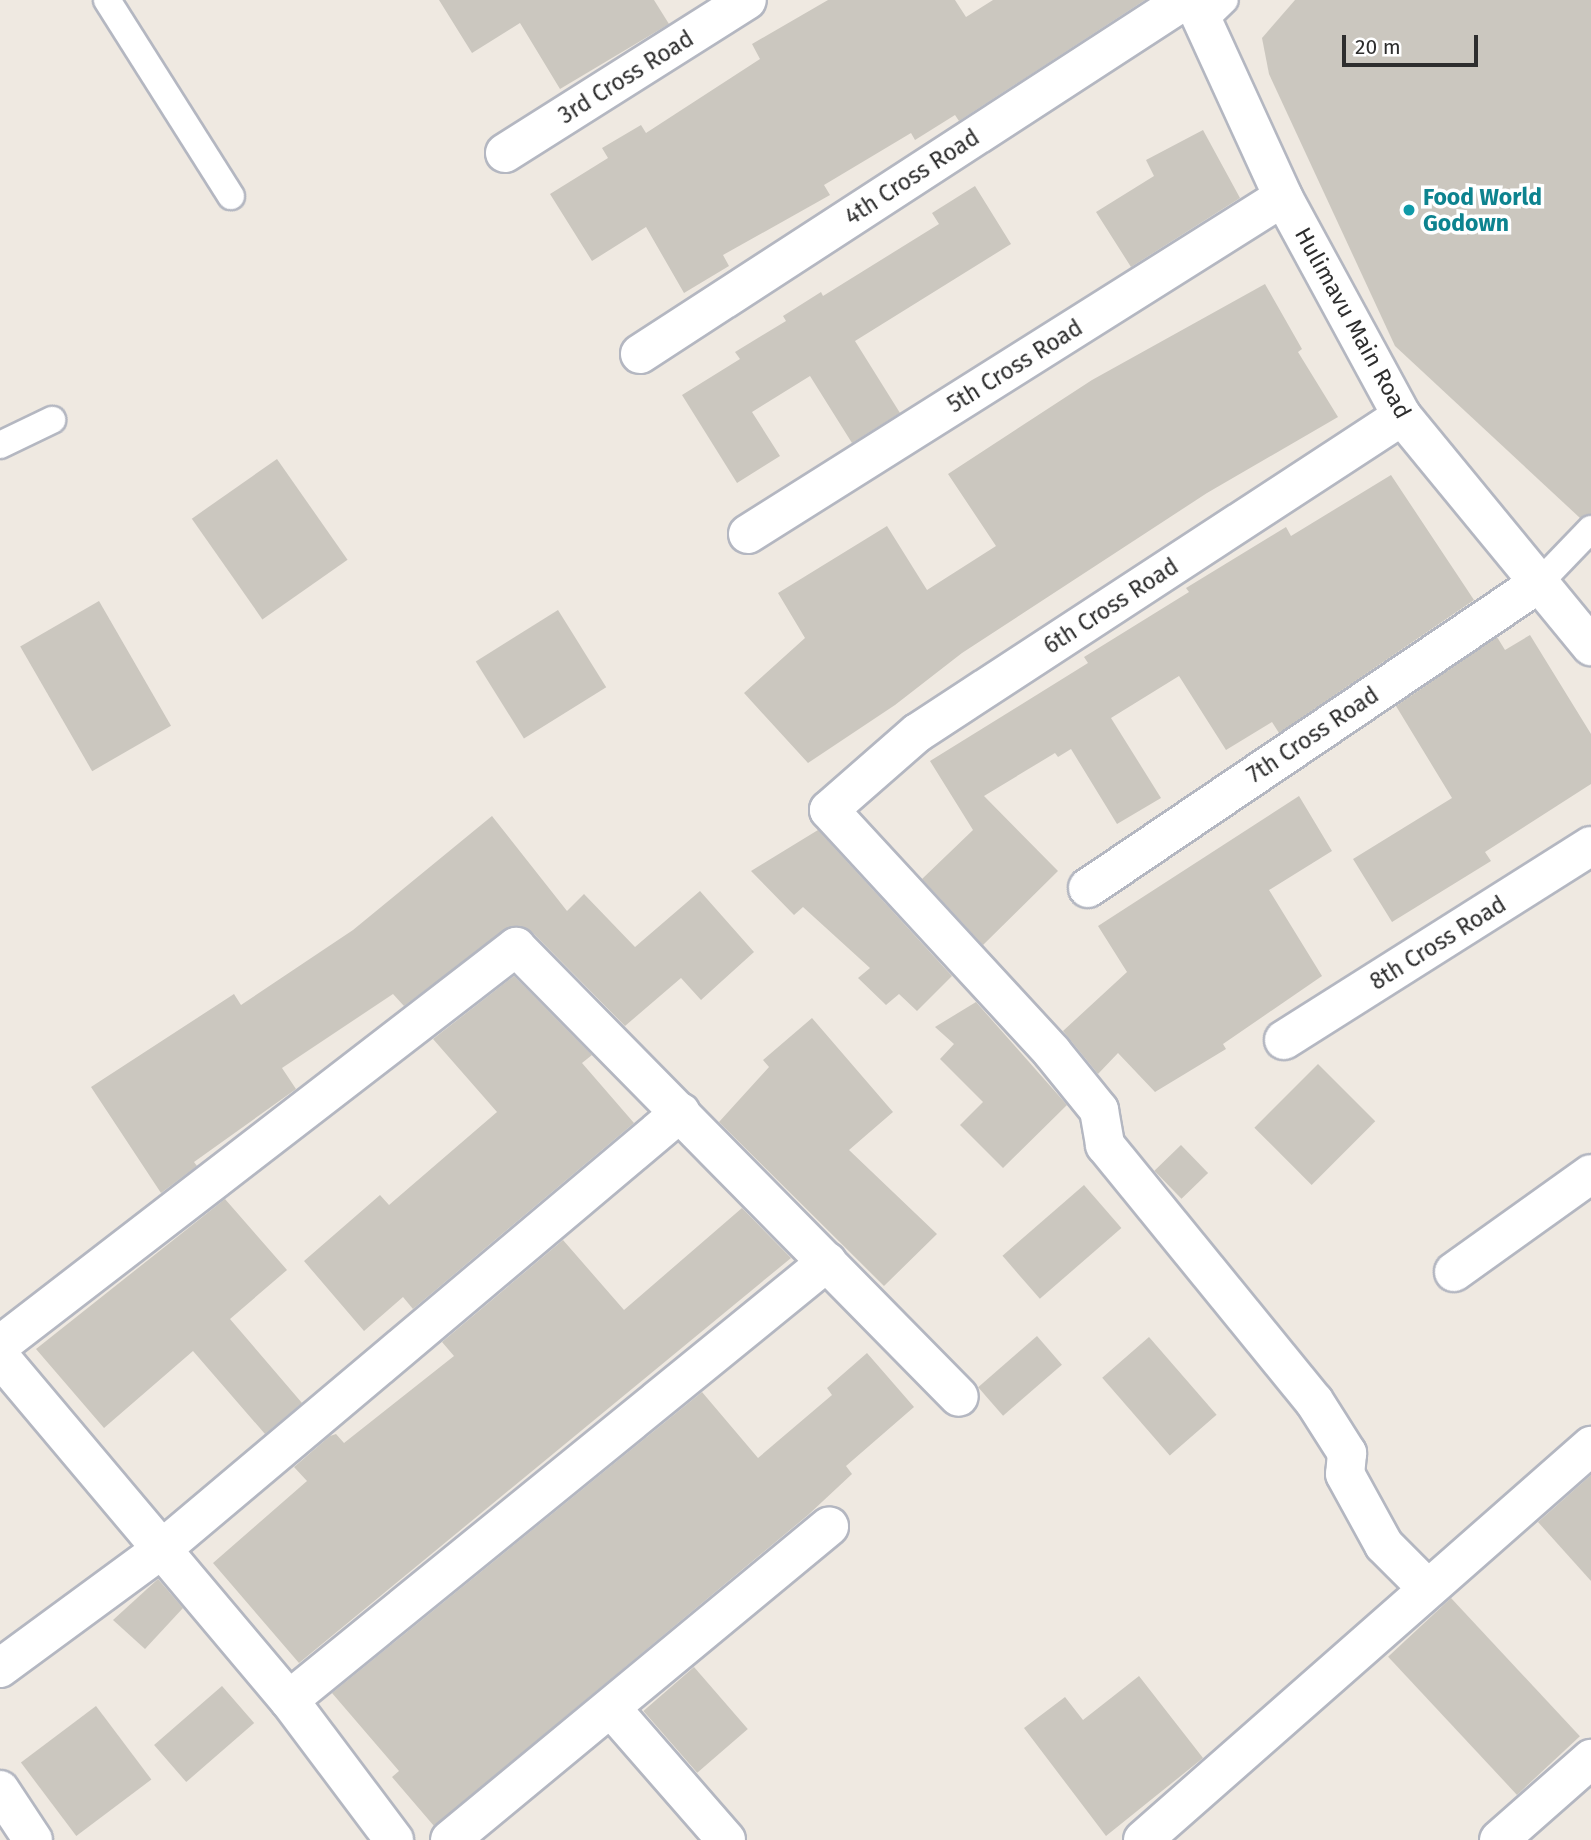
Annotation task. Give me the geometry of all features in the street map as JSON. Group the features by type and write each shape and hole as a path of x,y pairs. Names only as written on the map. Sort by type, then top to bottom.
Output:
{"street":[{"name":"3rd Cross Road","path":"505,153 747,0"},
{"name":"Hulimavu Main Road","path":"1201,5 1283,197 1402,416 1591,646"},
{"name":"4th Cross Road","path":"640,354 1201,5"},
{"name":"5th Cross Road","path":"748,534 1283,197"},
{"name":"6th Cross Road","path":"1402,416 917,733 829,810 1052,1052 1099,1110 1105,1145 1314,1401 1347,1453 1345,1474 1384,1545 1428,1589"},
{"name":"7th Cross Road","path":"1087,888 1539,583"},
{"name":"8th Cross Road","path":"1284,1040 1591,846"},
{"path":"0,1345 516,947 959,1396"},
{"path":"0,1668 162,1549 681,1112"},
{"path":"1454,1272 1591,1174"},
{"path":"289,1700 827,1262"},
{"path":"0,1357 289,1700 394,1840"},
{"path":"1143,1840 1591,1446"},
{"path":"450,1840 829,1527"},
{"path":"611,1708 726,1840"},
{"path":"1499,1840 1591,1759"},
{"path":"0,1790 33,1840"}],"lane":[{"path":"107,0 231,196"},
{"path":"0,445 52,420"},
{"path":"1539,583 1591,529"}],"building":[{"path":"439,0 654,0 669,24 560,89 520,23 472,53"},
{"path":"828,0 955,0 966,17 993,0 1145,0 959,121 955,115 915,140 911,133 824,185 830,195 723,255 729,266 684,293 646,227 592,261 550,194 608,158 602,148 641,125 646,133 760,59 752,44"},
{"path":"1295,0 1591,0 1591,514 1580,518 1395,346 1269,74 1262,38"},
{"path":"1203,130 1240,198 1131,267 1096,212 1154,176 1146,160"},
{"path":"975,186 1011,244 855,341 900,413 852,443 810,376 752,412 780,456 737,483 682,395 740,359 735,352 786,321 783,316 821,292 823,296 939,224 932,213"},
{"path":"1265,284 1302,349 1298,352 1338,417 1207,493 962,653 895,705 808,763 744,693 805,638 778,593 887,526 927,590 996,546 948,474 1092,380"},
{"path":"277,459 348,560 262,619 192,519"},
{"path":"1391,475 1474,600 1279,733 1272,722 1226,750 1179,676 1111,718 1161,798 1117,824 1071,749 1058,757 1055,753 984,796 1058,871 983,945 922,879 973,830 930,761 1088,663 1084,657 1189,592 1186,588 1286,527 1291,536"},
{"path":"99,601 171,726 92,771 20,646"},
{"path":"558,610 606,687 524,739 476,661"},
{"path":"1530,635 1591,734 1591,784 1485,852 1491,861 1392,922 1353,859 1452,798 1396,706 1497,637 1505,650"},
{"path":"1299,796 1332,851 1269,890 1322,976 1223,1044 1226,1049 1155,1092 1118,1053 1098,1074 1063,1031 1127,972 1098,926"},
{"path":"492,816 567,911 584,894 635,947 700,891 754,952 701,1000 681,978 625,1026 532,932 512,926 404,1006 393,994 282,1068 296,1089 194,1162 197,1166 161,1193 91,1087 234,994 241,1005 353,930"},
{"path":"818,830 952,976 917,1011 899,994 886,1005 858,978 870,968 803,907 794,915 751,871"},
{"path":"514,976 592,1055 582,1063 634,1123 413,1309 403,1297 364,1331 304,1261 380,1195 389,1205 497,1112 433,1039"},
{"path":"976,1002 1067,1105 1003,1168 960,1125 983,1102 940,1059 954,1044 935,1027"},
{"path":"812,1018 893,1112 849,1150 937,1234 884,1286 719,1122 769,1067 763,1060"},
{"path":"1318,1064 1375,1121 1312,1185 1254,1128"},
{"path":"1181,1145 1208,1173 1181,1199 1154,1171"},
{"path":"1084,1185 1121,1228 1040,1299 1002,1256"},
{"path":"225,1199 287,1270 230,1319 302,1403 265,1434 193,1351 104,1428 36,1349"},
{"path":"742,1208 791,1258 299,1663 213,1563 307,1481 294,1467 330,1436 336,1434 344,1443 454,1356 442,1342 563,1240 624,1310"},
{"path":"1037,1336 1062,1365 1003,1416 978,1387"},
{"path":"1149,1337 1217,1415 1170,1455 1102,1378"},
{"path":"867,1353 914,1407 846,1466 852,1474 808,1515 434,1826 392,1777 399,1771 332,1693 702,1392 758,1458 832,1395 827,1388"},
{"path":"1591,1475 1591,1581 1538,1522"},
{"path":"158,1579 183,1608 145,1649 113,1620"},
{"path":"1451,1598 1580,1736 1517,1795 1388,1657"},
{"path":"694,1667 748,1729 697,1773 643,1711"},
{"path":"1139,1676 1203,1758 1106,1836 1024,1728 1065,1697 1083,1720"},
{"path":"222,1686 254,1723 186,1782 154,1745"},
{"path":"96,1706 151,1779 76,1836 21,1763"}],"place":[{"name":"Food World Godown","path":"1409,210"}]}
